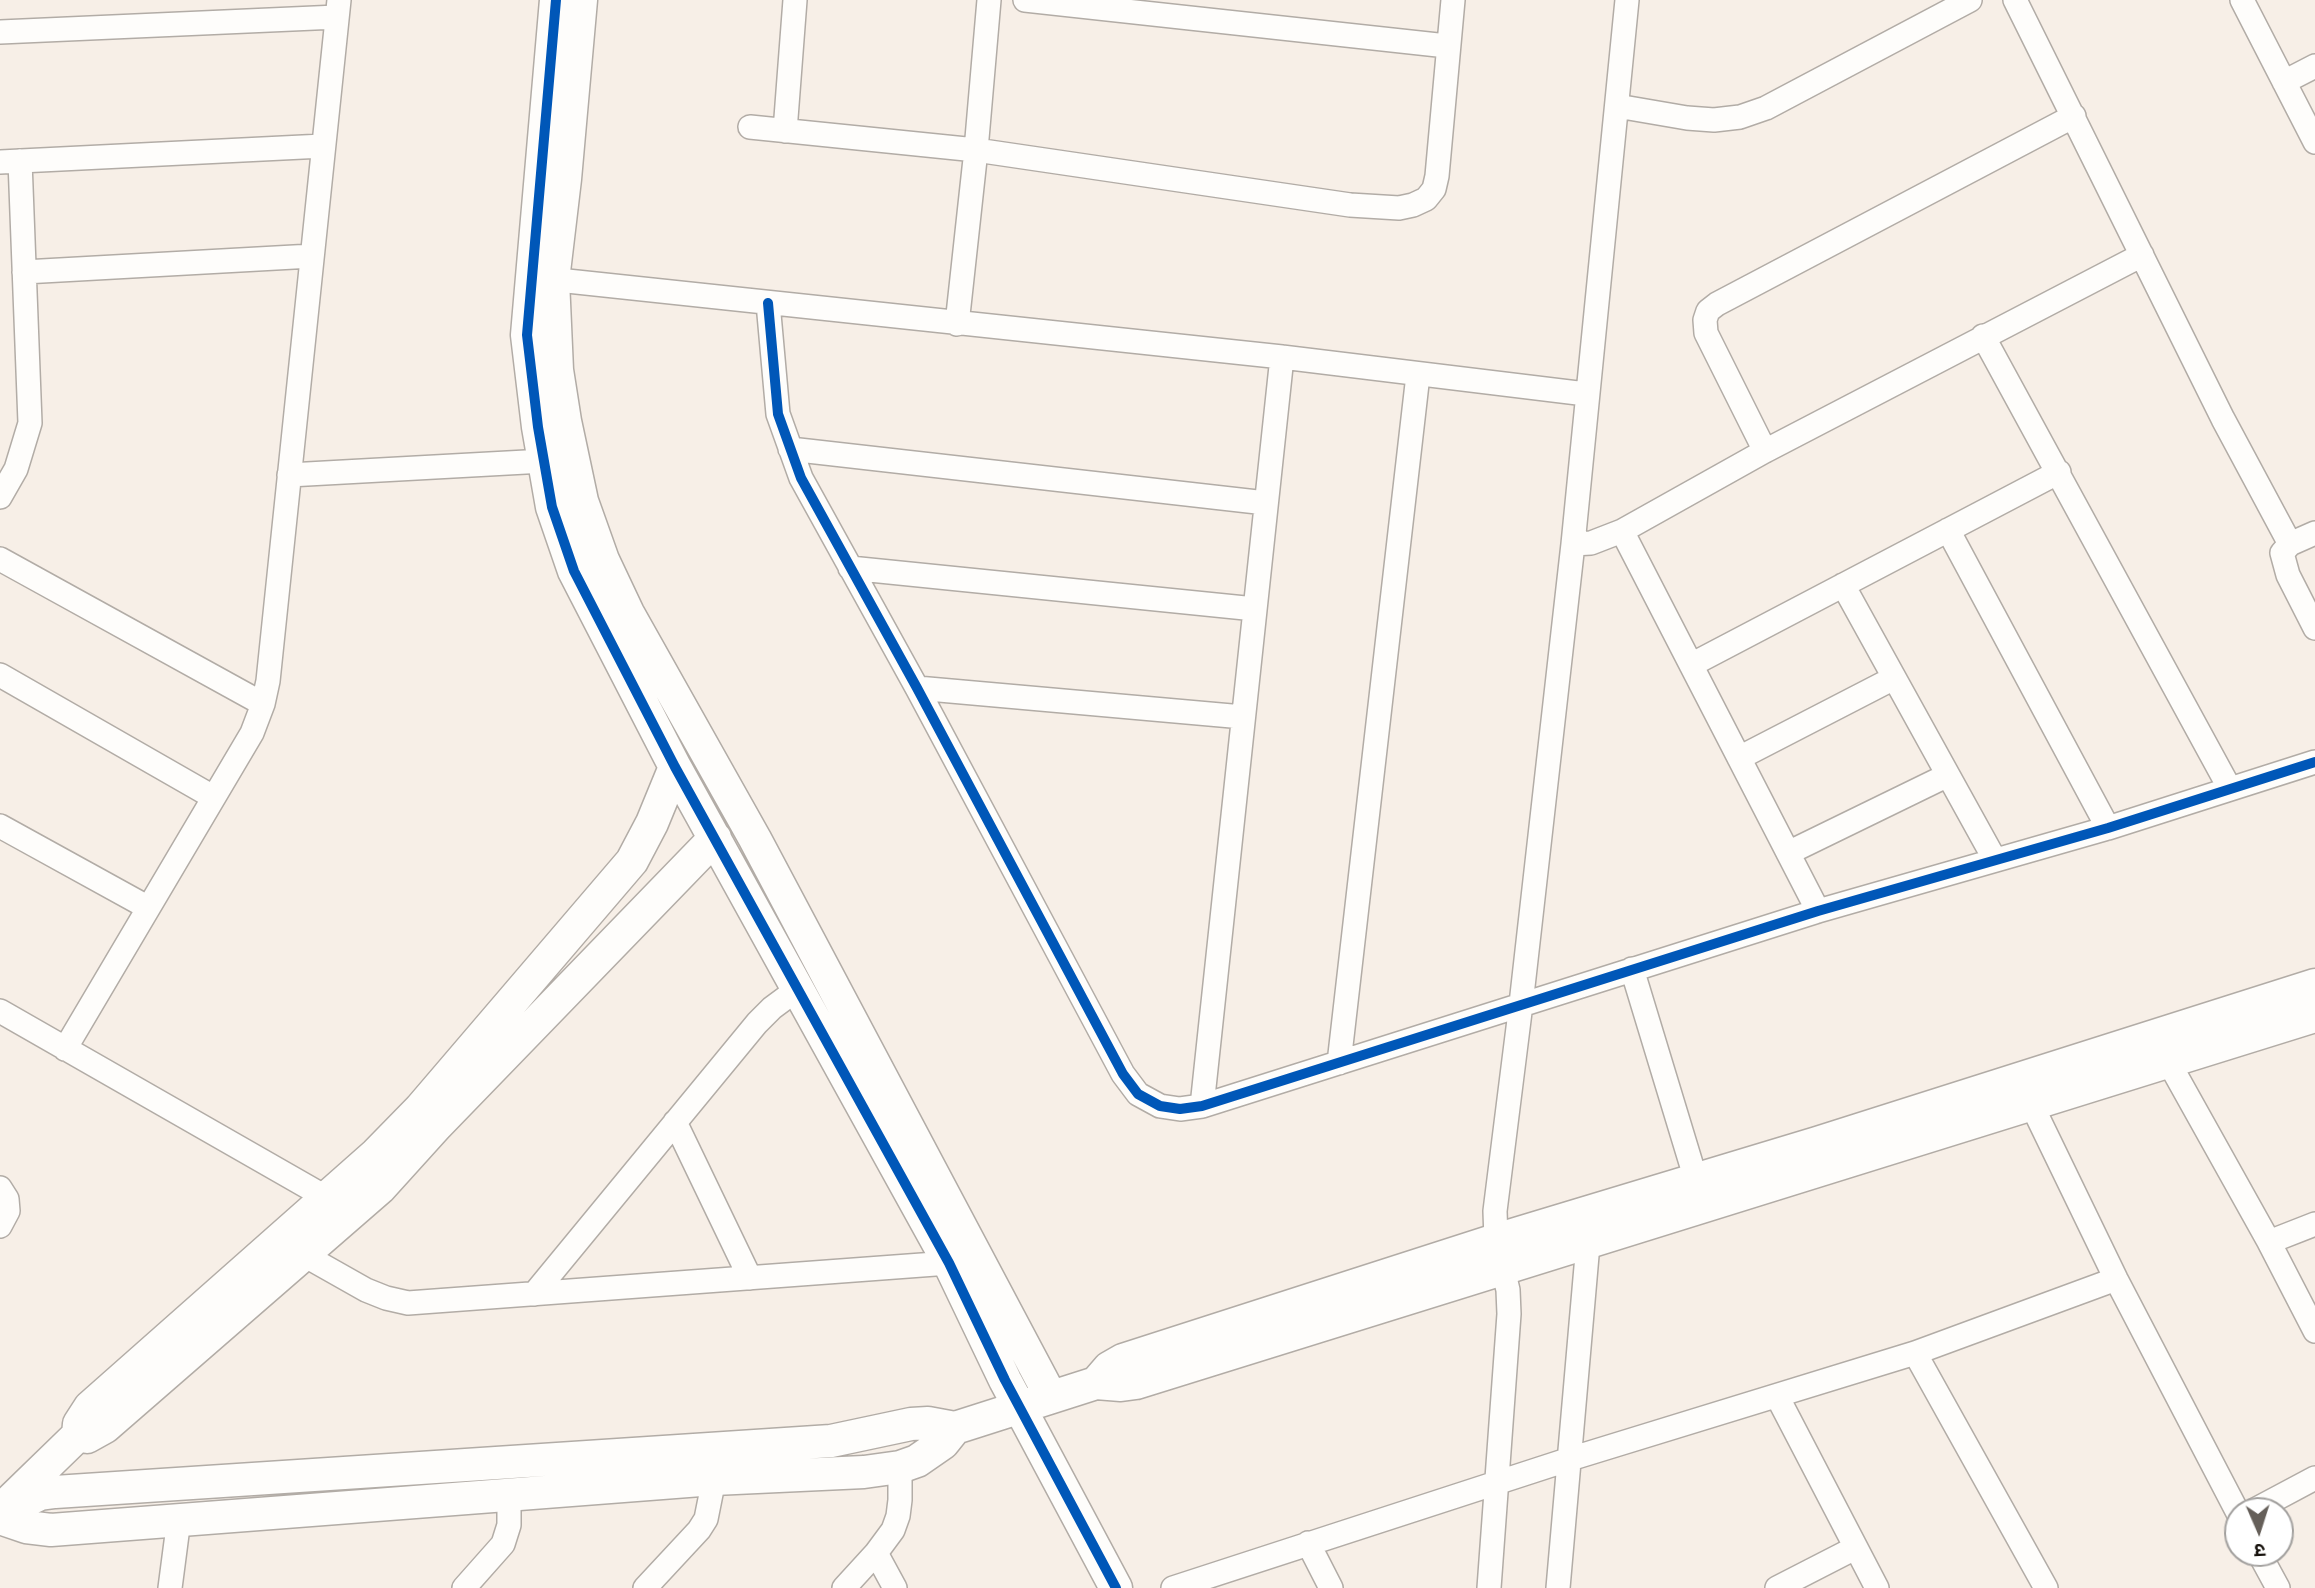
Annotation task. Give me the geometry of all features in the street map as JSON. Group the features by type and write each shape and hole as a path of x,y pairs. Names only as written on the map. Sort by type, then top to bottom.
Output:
{"street":[{"path":"556,0 542,279 565,421 582,501 603,560 628,612 727,790 1051,1397"},
{"path":"581,0 565,179 527,335 552,507 574,571 595,615 675,767 948,1263 1020,1408 1116,1588"},
{"path":"785,131 795,0"},
{"path":"957,324 989,0"},
{"path":"1025,0 1447,46"},
{"path":"750,127 976,150 1350,205 1406,207 1426,199 1434,189 1437,176 1453,0"},
{"path":"1489,1588 1509,1314 1508,1290 1499,1255 1498,1186 1573,544 1627,0"},
{"path":"1617,106 1687,118 1714,120 1740,117 1766,108 1970,0"},
{"path":"2015,0 2223,419 2290,544"},
{"path":"2242,0 2315,142"},
{"path":"0,32 338,8 268,681 263,704 252,733 65,1049"},
{"path":"2284,82 2315,66"},
{"path":"1765,451 1706,332 1705,320 1708,311 2074,116"},
{"path":"0,497 16,469 30,424 24,272 10,161 323,146"},
{"path":"1573,544 1591,543 1622,531 1765,451 2143,255"},
{"path":"24,272 312,257"},
{"path":"542,279 1282,357 1586,394"},
{"path":"768,303 778,414 801,478 917,688 1123,1074 1138,1094 1160,1106 1180,1109 1202,1106 1818,911 2108,828 2315,762"},
{"path":"1983,336 2230,789"},
{"path":"1202,1106 1282,357"},
{"path":"1339,1063 1418,375"},
{"path":"790,449 1266,503"},
{"path":"289,475 544,461"},
{"path":"1691,665 2059,472"},
{"path":"1948,530 2108,828"},
{"path":"1622,531 1818,911"},
{"path":"2315,533 2290,544 2282,553 2283,565 2315,628"},
{"path":"0,559 263,704"},
{"path":"850,568 1255,609"},
{"path":"1843,585 1995,860"},
{"path":"0,675 213,797"},
{"path":"1739,758 1894,678"},
{"path":"917,688 1243,718"},
{"path":"0,1514 78,1435 79,1424 90,1408 376,1154 421,1109 632,862 652,823 675,767"},
{"path":"1788,853 1948,775"},
{"path":"698,808 727,790"},
{"path":"0,826 147,907"},
{"path":"78,1435 87,1437 105,1427 380,1188 446,1115 715,838"},
{"path":"1632,969 1700,1193"},
{"path":"0,1514 40,1494 55,1492 831,1441 911,1424 928,1423 955,1428 1096,1383 1109,1368 1124,1360 1499,1255 2025,1091 2315,985"},
{"path":"534,1294 757,1023 799,988"},
{"path":"0,1011 327,1198"},
{"path":"2025,1091 2168,1061 2315,1016"},
{"path":"2168,1061 2269,1242 2315,1331"},
{"path":"2025,1091 2116,1279 2230,1497"},
{"path":"675,1122 750,1278"},
{"path":"0,1188 7,1199 8,1211 0,1226"},
{"path":"2269,1242 2315,1224"},
{"path":"1558,1588 1586,1229"},
{"path":"304,1255 366,1290 408,1303 948,1263"},
{"path":"1173,1588 1570,1459 1915,1353 2116,1279"},
{"path":"1915,1353 2046,1588"},
{"path":"1777,1396 1877,1588"},
{"path":"0,1514 26,1527 51,1530 714,1479 864,1472 900,1467 917,1461 930,1453 955,1428"},
{"path":"844,1588 893,1530 898,1516 900,1467"},
{"path":"2279,1497 2315,1478"},
{"path":"645,1588 706,1519 714,1479"},
{"path":"464,1588 503,1544 509,1525 509,1494"},
{"path":"170,1588 178,1519"},
{"path":"1308,1543 1331,1588"},
{"path":"1777,1588 1855,1548"},
{"path":"876,1553 895,1588"},
{"path":"2267,1567 2278,1588"}],"cycle path":[{"path":"556,0 527,335 538,427 552,507 574,571 675,767 949,1263 1005,1380 1116,1588"},
{"path":"768,303 778,414 801,478 917,688 1123,1074 1138,1094 1160,1106 1180,1109 1202,1106 1818,911 2108,828 2315,762"}]}
